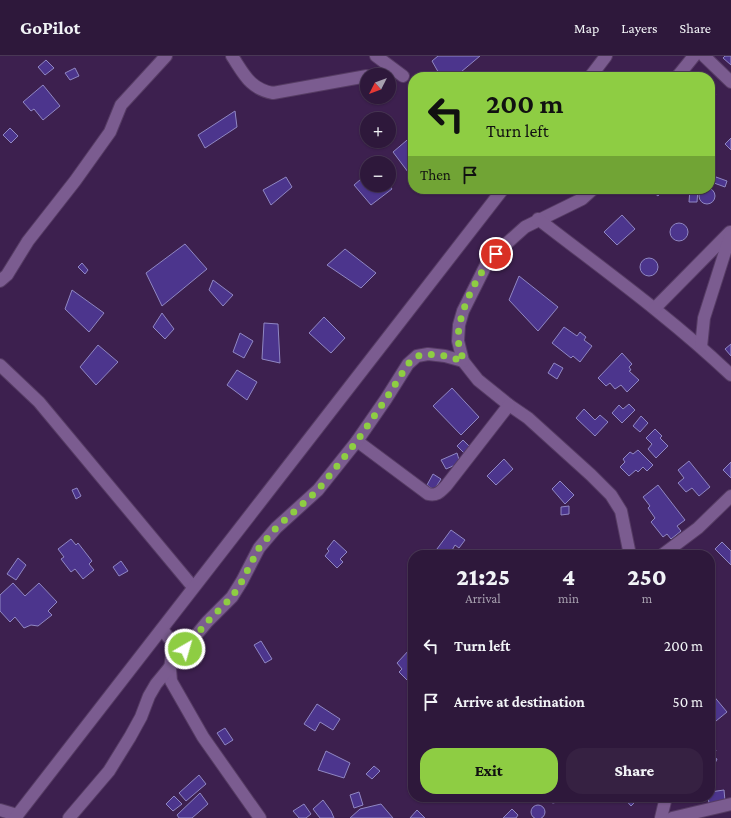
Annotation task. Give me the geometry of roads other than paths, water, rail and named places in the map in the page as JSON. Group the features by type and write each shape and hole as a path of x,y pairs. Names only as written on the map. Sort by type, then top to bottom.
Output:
{"street":[{"path":"0,281 7,275 28,241 110,132 121,105 166,56"},
{"path":"232,56 251,84 263,91 273,93 360,77"},
{"path":"376,56 408,79"},
{"path":"594,72 606,56"},
{"path":"681,72 694,56"},
{"path":"704,56 731,82"},
{"path":"396,77 408,79"},
{"path":"0,810 16,817 499,194"},
{"path":"587,194 582,198 525,227 487,263 473,288 463,311 458,341 463,361 478,380 528,418 611,495 621,511 629,550"},
{"path":"538,220 655,308 731,375"},
{"path":"655,308 731,232"},
{"path":"701,347 704,318 731,232"},
{"path":"69,818 109,771 138,724 149,696 156,684 207,622 232,597 259,548 276,528 318,490 357,441 408,364 417,356 428,354 445,356 463,361"},
{"path":"0,365 39,402 193,587"},
{"path":"357,441 428,494 434,495 438,494 446,486 509,405"},
{"path":"669,550 698,528 731,496"},
{"path":"162,629 171,641 171,682 203,737 260,818"},
{"path":"661,818 665,802"},
{"path":"672,818 731,804"}]}
